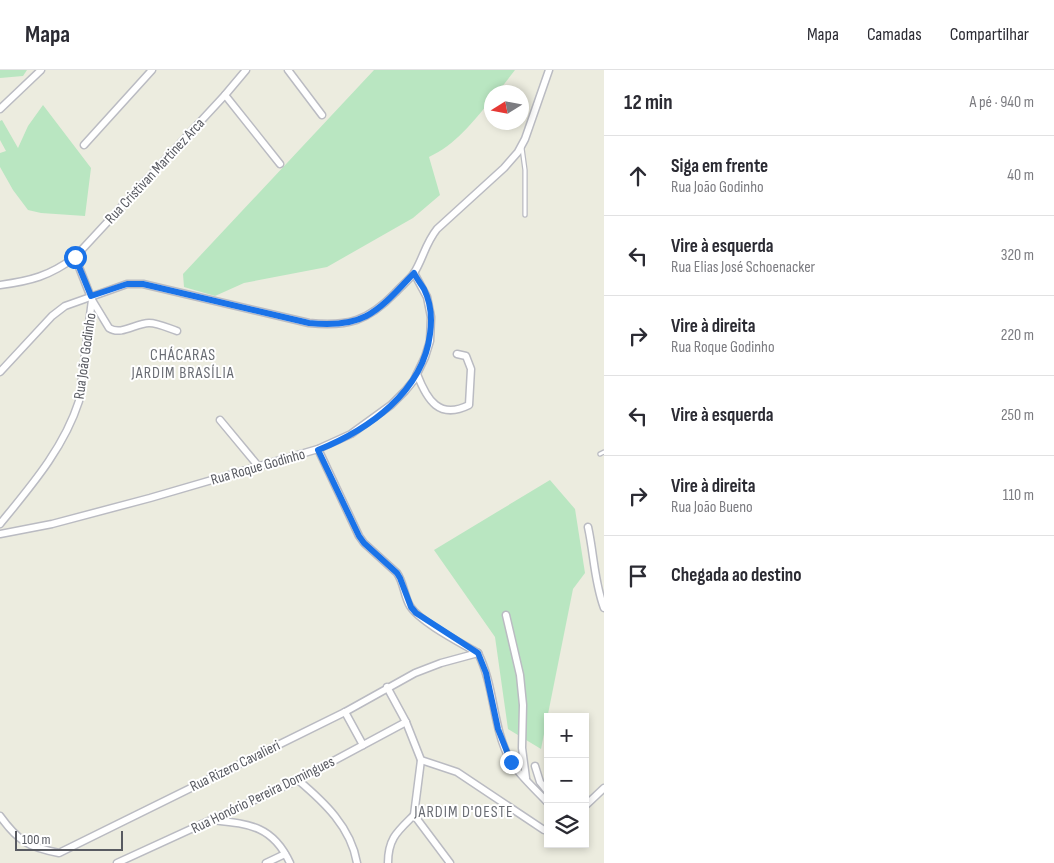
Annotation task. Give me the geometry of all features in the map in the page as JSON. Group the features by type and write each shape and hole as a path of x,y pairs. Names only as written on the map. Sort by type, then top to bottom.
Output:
{"street":[{"path":"28,70 39,72"},
{"path":"84,145 152,70"},
{"name":"Rua Cristivan Martinez Arca","path":"0,285 37,279 60,269 75,257 225,96 246,70"},
{"path":"288,70 322,115"},
{"path":"0,372 52,316 65,306 127,284 143,284 295,320 326,325 342,324 369,316 381,307 414,273 430,238 437,229 504,168 522,146 549,70"},
{"path":"0,109 39,72"},
{"path":"225,96 280,164"},
{"name":"Rua João Godinho","path":"0,524 32,485 54,453 75,415 82,384 92,298 75,257"},
{"name":"Rua Roque Godinho","path":"0,534 88,515 318,450 339,441 362,427 405,391 417,374 430,342 431,317 429,305 424,289 414,273"},
{"path":"92,298 109,328 114,331 152,323 177,331"},
{"path":"417,374 427,398 435,406 454,410 460,410 469,406 471,369 466,356 457,354"},
{"path":"220,420 259,466"},
{"path":"318,450 354,527 364,543 397,573 411,607 427,621 478,653 486,673 503,746 511,762 544,798"},
{"path":"588,527 594,551 595,574 604,608"},
{"path":"506,615 520,675 524,705 522,748 526,778"},
{"name":"Rua Rizero Cavalieri","path":"0,816 13,834 22,840 42,850 59,853 345,712 386,688 426,668 478,653"},
{"path":"386,688 406,722 421,760 414,815 392,840 389,847 388,863"},
{"path":"345,712 363,745"},
{"name":"Rua Honório Pereira Domingues","path":"117,863 298,780 406,722"},
{"path":"421,760 457,772 544,830"},
{"path":"535,766 540,782 544,787"},
{"path":"298,780 324,803 341,824 352,847 356,863"},
{"path":"588,803 604,788"},
{"path":"414,815 450,863"},
{"path":"213,820 244,823 259,828 271,837 290,863"},
{"path":"266,863 285,854"}],"lane":[{"path":"522,146 525,170 525,215"}],"green space":[{"path":"0,70 27,70 23,76 0,78"},
{"path":"374,70 515,70 503,85 484,85 484,108 463,132 447,146 429,157 440,195 413,218 327,267 244,283 215,296 184,287 183,274"},
{"path":"43,105 91,168 85,216 41,213 28,210 13,190 0,167 0,153 6,151 0,140 0,121 2,120 18,148 28,126"},
{"path":"550,480 575,509 585,573 573,589 548,713 544,713 544,734 541,749 508,729 495,637 434,550"}],"district":[{"name":"CHÁCARAS JARDIM BRASÍLIA","path":"183,364"},
{"name":"JARDIM D'OESTE","path":"464,812"}],"route":[{"path":"75,257 91,296 135,283 234,304 309,323 326,325 342,324 369,316 381,307 414,273 424,289 431,317 430,342 425,358 414,380 391,405 362,427 339,441 318,450 359,536 364,543 397,573 411,607 427,621 478,653 486,673 503,746 511,762"}]}
